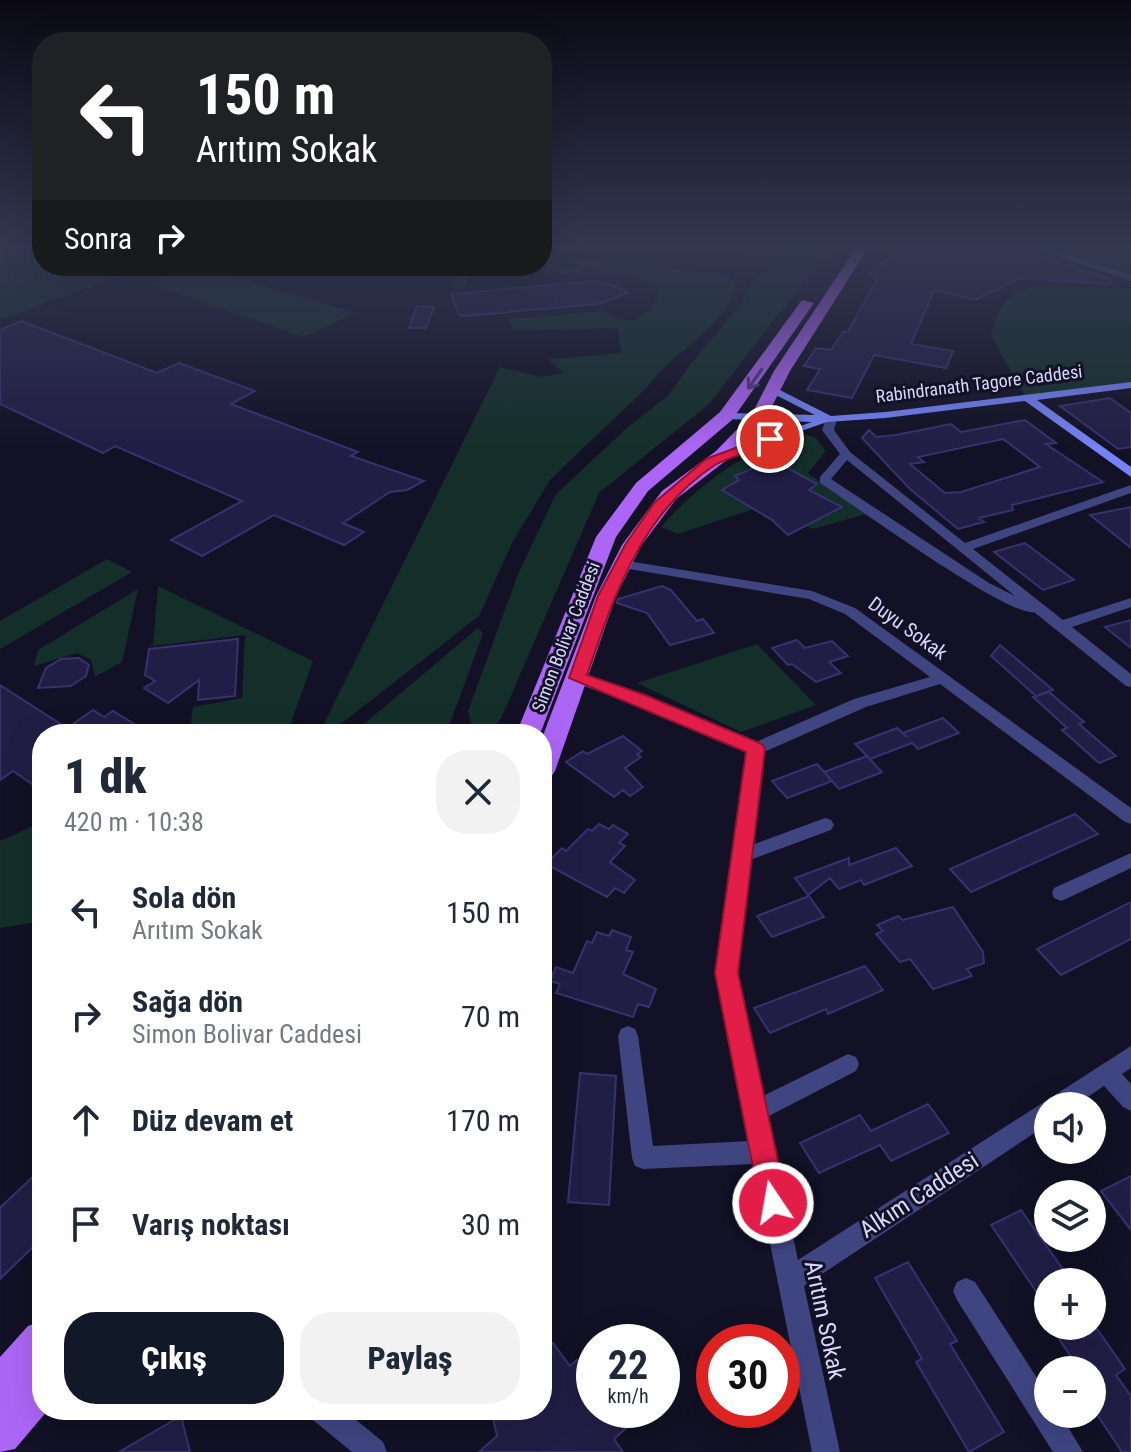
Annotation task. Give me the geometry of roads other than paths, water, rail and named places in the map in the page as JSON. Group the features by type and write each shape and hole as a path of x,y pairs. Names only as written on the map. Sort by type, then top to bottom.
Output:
{"main road":[{"name":"Simon Bolivar Caddesi","path":"532,724 606,537 642,487 726,416 748,390 801,313"},
{"name":"Simon Bolivar Caddesi","path":"552,744 606,596 622,564 659,506 722,455 759,416 772,389 821,313"},
{"name":"Rabindranath Tagore Caddesi","path":"726,416 831,419 1131,385"},
{"path":"772,389 831,419"},
{"path":"1025,396 1131,473"},
{"name":"Rabindranath Tagore Caddesi","path":"722,455 831,419"},
{"path":"0,1387 32,1351"},
{"path":"0,1434 32,1397"}],"street":[{"path":"831,419 828,430 846,454 1131,682"},
{"path":"846,454 824,480 984,586 1061,626 1131,602"},
{"path":"963,548 1131,489"},
{"name":"Duyu Sokak","path":"622,564 831,601 850,611 1131,817"},
{"path":"577,678 639,699 756,749 860,703 943,678"},
{"name":"Arıtım Sokak","path":"756,749 726,973 826,1452"},
{"path":"741,856 825,825"},
{"path":"1061,893 1131,860"},
{"path":"628,1036 643,1158 763,1152"},
{"path":"1076,1092 1131,1056"},
{"path":"754,1112 848,1064"},
{"path":"1106,1072 1131,1100"},
{"name":"Alkım Caddesi","path":"790,1280 1034,1120"},
{"path":"966,1291 1069,1452"},
{"path":"335,1420 373,1452"}]}
